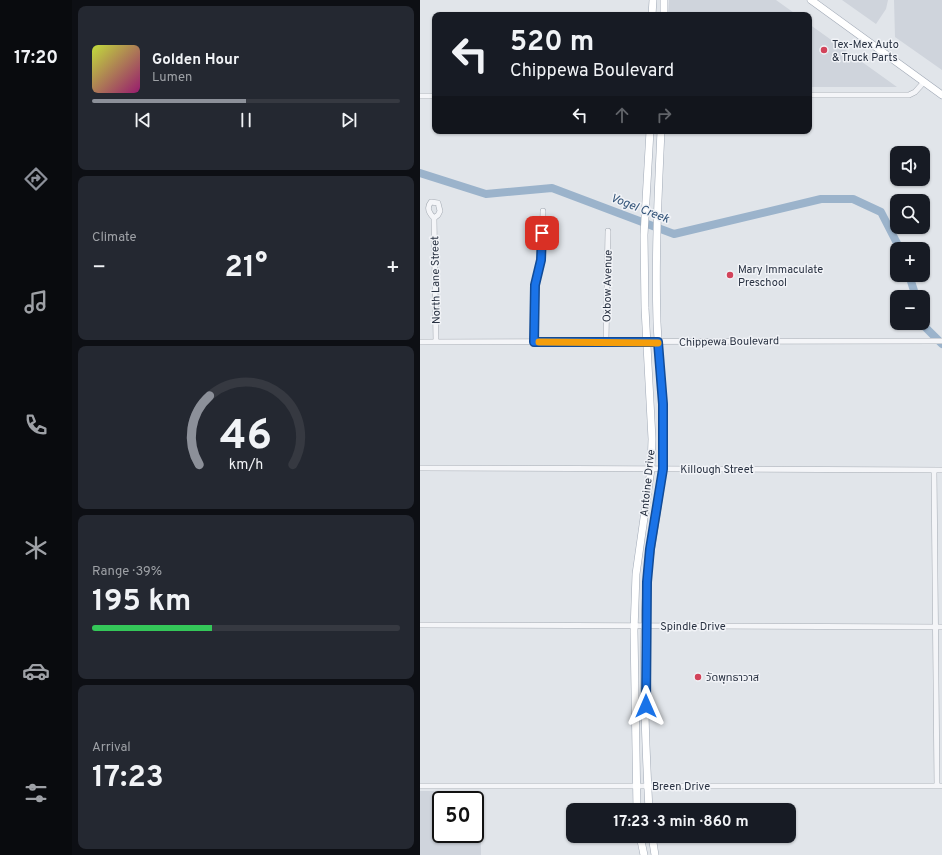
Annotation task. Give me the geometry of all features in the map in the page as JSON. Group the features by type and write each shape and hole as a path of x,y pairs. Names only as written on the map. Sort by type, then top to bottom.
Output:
{"main road":[{"path":"811,0 942,95"},
{"path":"652,12 652,1 664,1 664,12"},
{"name":"Antoine Drive","path":"636,803 634,626 639,547 651,469 652,413 647,341 644,235 650,134"},
{"name":"Antoine Drive","path":"649,803 646,706 646,626 650,549 663,469 663,404 658,342 656,238 661,134"},
{"path":"647,166 659,167"},
{"path":"645,272 657,272"},
{"path":"639,547 650,549"},
{"path":"635,706 646,706"},
{"path":"641,843 644,855"},
{"path":"653,843 655,855"}],"street":[{"path":"812,95 909,95 915,92 924,82"},
{"path":"420,96 432,96"},
{"path":"534,342 534,297 542,250 543,211"},
{"name":"North Lane Street","path":"434,218 436,342"},
{"name":"Oxbow Avenue","path":"606,341 608,232"},
{"name":"Chippewa Boulevard","path":"420,342 942,341"},
{"name":"Killough Street","path":"420,468 942,470"},
{"path":"934,470 935,627 939,786"},
{"name":"Spindle Drive","path":"420,625 942,627"},
{"name":"Breen Drive","path":"420,786 939,786"}],"shaded area":[{"path":"669,0 776,0 793,12 668,12"},
{"path":"842,0 888,0 886,9 876,24"},
{"path":"894,0 942,0 942,70 895,37"},
{"path":"812,26 897,87 812,87"},
{"path":"420,791 432,791 432,843 481,843 481,855 420,855"}],"waterway":[{"name":"Vogel Creek","path":"420,173 486,194 552,188 674,234 821,199 853,199 881,212 896,242"},
{"name":"Vogel Creek","path":"911,282 914,290"},
{"name":"Vogel Creek","path":"928,330 942,344"}],"slow traffic":[{"path":"539,342 647,341 658,343"}],"place":[{"name":"Tex-Mex Auto & Truck Parts","path":"824,50"},
{"name":"Mary Immaculate Preschool","path":"730,275"},
{"name":"วัดพุทธาวาส","path":"698,677"}],"route":[{"path":"542,233 541,260 535,285 533,303 534,342 658,342 661,369 664,444 660,498 650,549 647,582 646,706"}]}
